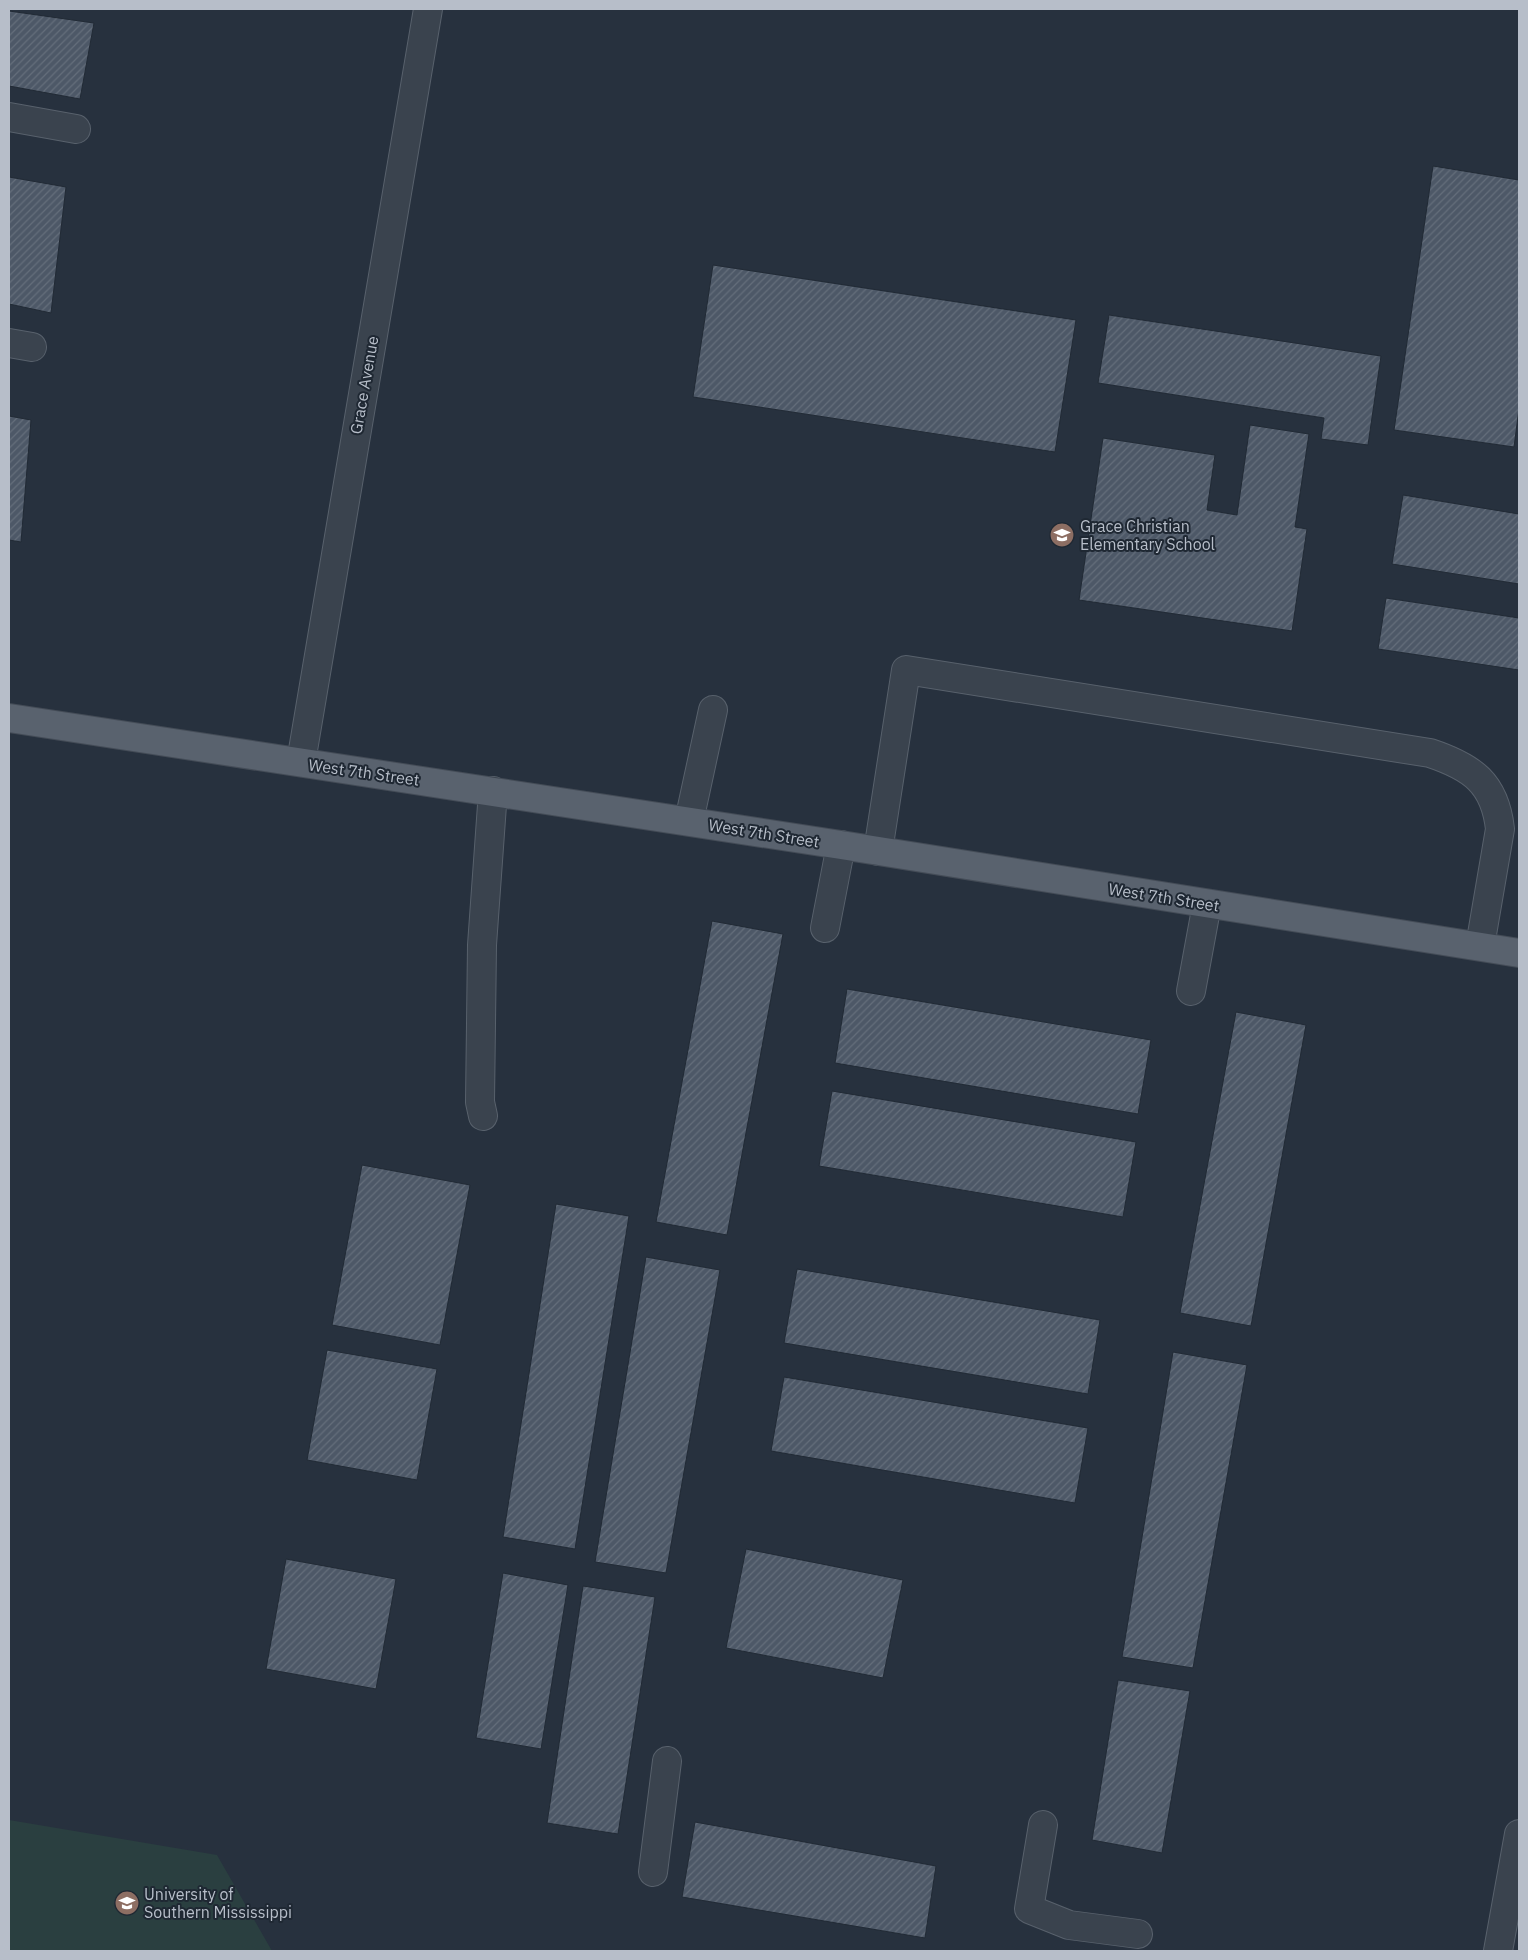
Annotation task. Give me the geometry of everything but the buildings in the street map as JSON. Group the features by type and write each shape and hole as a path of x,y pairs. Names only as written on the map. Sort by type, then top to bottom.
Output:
{"main road":[{"name":"West 7th Street","path":"9,718 841,844 1519,953"}],"street":[{"name":"Grace Avenue","path":"301,762 428,9"},
{"path":"9,117 76,129"},
{"path":"878,851 906,670 1430,752 1459,764 1474,774 1488,788 1499,815 1500,829 1480,946"},
{"path":"689,821 713,710"},
{"path":"483,1116 480,1102 482,944 494,791"},
{"path":"825,928 841,844"},
{"path":"1191,991 1207,904"},
{"path":"653,1872 667,1761"},
{"path":"1043,1826 1029,1910 1069,1926 1138,1934"},
{"path":"1498,1951 1519,1834"}],"green space":[{"name":"University of Southern Mississippi","path":"9,1820 217,1855 272,1951 9,1951"}],"place":[{"name":"Grace Christian Elementary School","path":"1062,535"},
{"name":"University of Southern Mississippi","path":"127,1903"}]}
